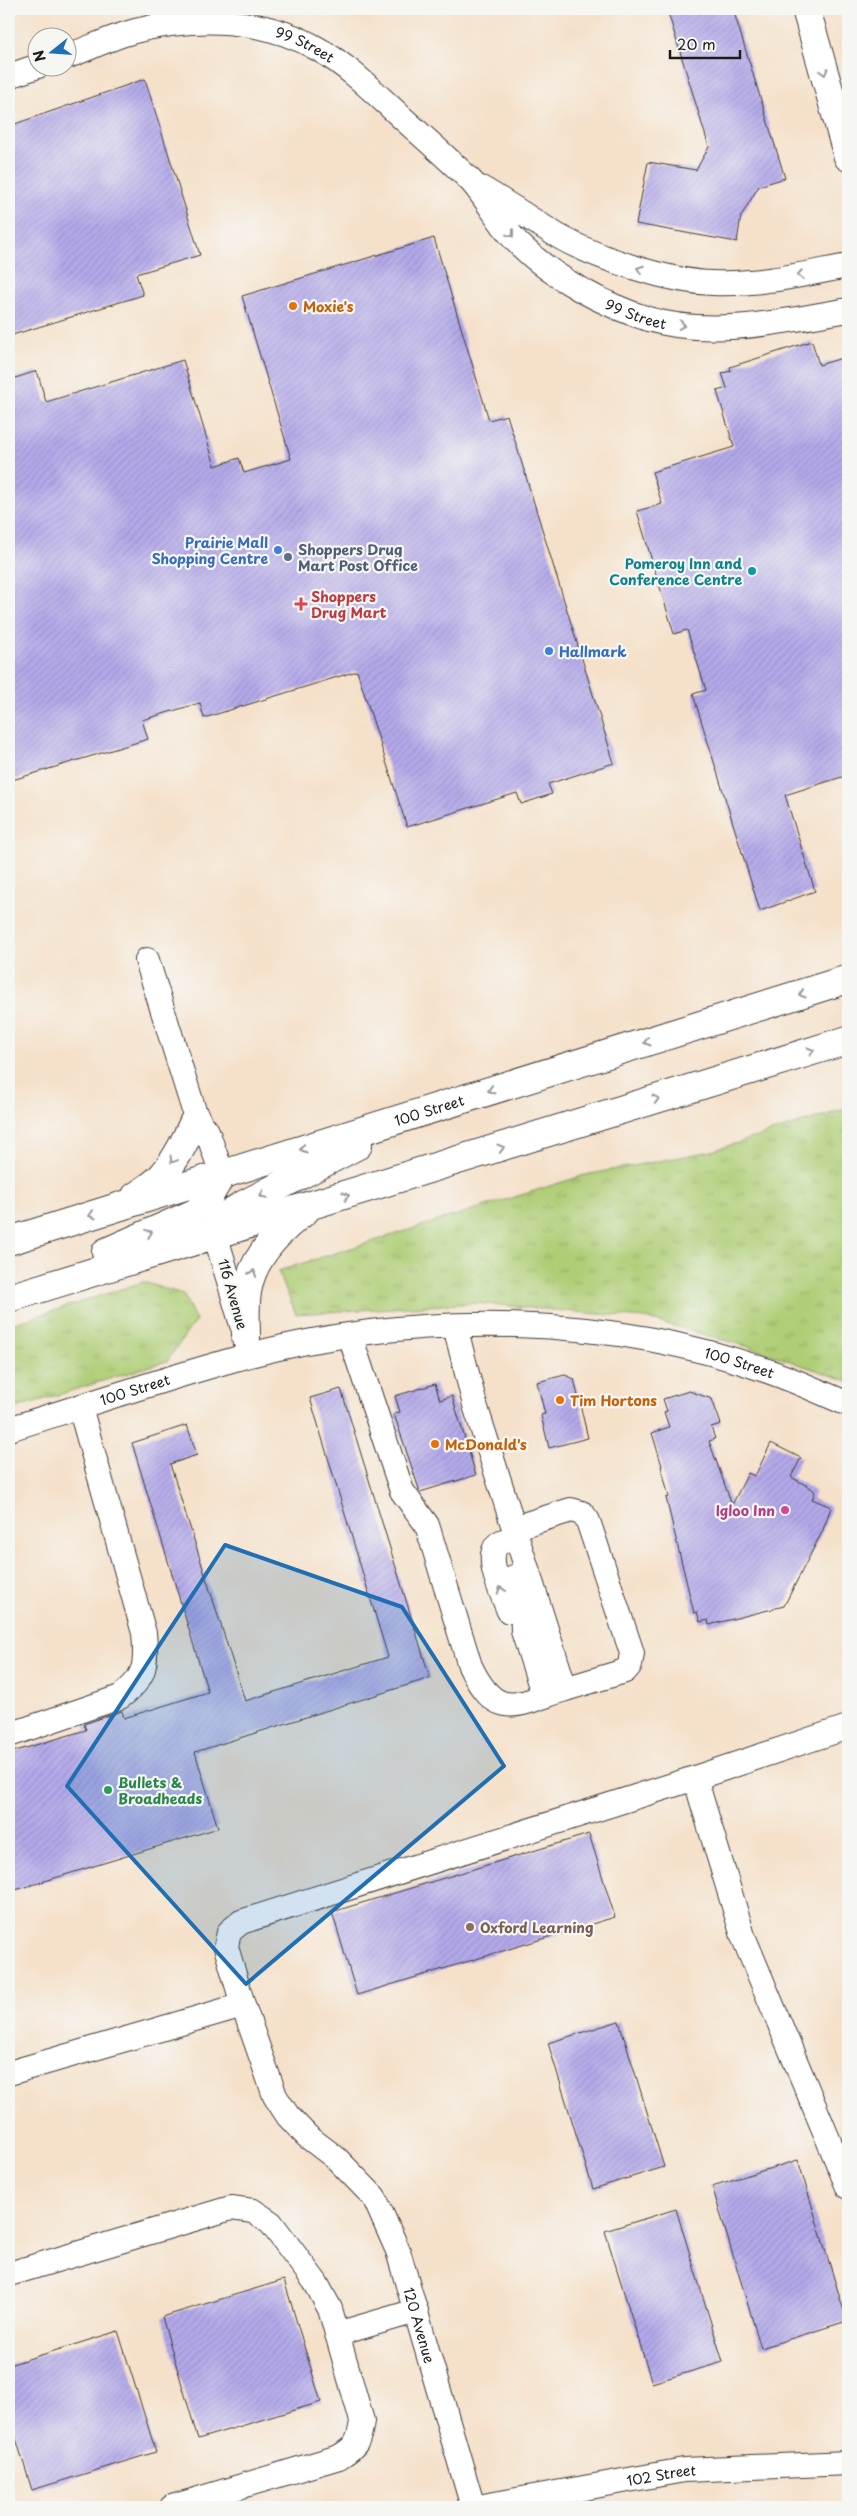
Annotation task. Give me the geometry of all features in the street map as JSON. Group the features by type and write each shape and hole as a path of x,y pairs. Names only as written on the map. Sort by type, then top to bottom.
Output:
{"main road":[{"path":"806,9 848,157"},
{"name":"100 Street","path":"9,1241 848,979"},
{"path":"9,1297 310,1207 848,1040"},
{"path":"215,1234 230,1213 241,1206 414,1114"},
{"path":"124,1205 161,1178 186,1140 196,1117"},
{"path":"9,1297 145,1234 186,1219 197,1212 206,1201 222,1174"},
{"path":"248,1347 247,1288 252,1272 261,1256 289,1223 310,1207"}],"street":[{"name":"99 Street","path":"78,52 134,32 172,24 218,22 266,26 294,36 320,49 358,78 471,182 519,244 543,265 575,286 614,306 649,319 688,327 773,322 848,310"},
{"path":"9,76 28,69"},
{"name":"99 Street","path":"471,182 560,236 639,268 679,280 713,283 766,281 848,266"},
{"path":"147,960 196,1117 207,1130 222,1174"},
{"name":"116 Avenue","path":"215,1234 248,1347"},
{"path":"455,1326 508,1534 555,1692"},
{"name":"100 Street","path":"9,1428 80,1407 248,1347 416,1327 548,1327 624,1334 700,1351 775,1373 848,1404"},
{"path":"350,1336 402,1491 427,1526 470,1666 480,1686 488,1696 501,1704 513,1706 625,1671 630,1665 632,1653 588,1521 582,1513 571,1510 508,1534"},
{"path":"9,1735 120,1697 132,1689 145,1668 144,1633 80,1407"},
{"path":"508,1534 522,1600 523,1632 555,1692"},
{"name":"120 Avenue","path":"473,2507 398,2251 374,2197 338,2158 307,2136 288,2116 274,2096 243,2005 226,1947 229,1932 241,1922 695,1778 847,1725"},
{"path":"695,1778 744,1936 848,2187"},
{"path":"9,2073 243,2005"},
{"path":"9,2274 231,2208 253,2211 271,2223 316,2283 330,2309 362,2421 360,2436 354,2448 339,2457 172,2507"},
{"path":"337,2334 416,2311"},
{"name":"102 Street","path":"478,2507 684,2470 848,2463"}],"highlighted area":[{"path":"225,1545 402,1607 504,1766 246,1984 67,1786"}],"green space":[{"path":"848,1108 848,1381 749,1347 644,1318 475,1303 296,1314 278,1271 585,1175 712,1151"},
{"path":"143,1282 183,1294 196,1320 167,1361 9,1410 9,1325"}],"building":[{"path":"667,9 733,9 785,178 759,186 741,216 737,242 636,224 648,162 696,170 709,147"},
{"path":"145,79 200,255 136,274 143,295 9,336 9,126"},
{"name":"Prairie Mall Shopping Centre","path":"434,238 489,420 507,415 614,763 548,784 552,794 521,804 517,793 407,827 357,671 204,718 200,703 142,720 148,739 9,781 9,380 37,371 46,402 183,360 215,466 239,458 244,473 291,459 242,296"},
{"name":"Pomeroy Inn and Conference Centre","path":"812,341 819,365 842,358 848,377 848,775 785,795 815,891 760,911 693,694 706,690 687,630 674,634 637,511 662,504 652,472 734,447 717,391 727,388 722,373 731,371 730,367"},
{"name":"Tim Hortons","path":"565,1375 574,1379 588,1438 549,1448 541,1415 545,1414 537,1382"},
{"name":"McDonald's","path":"435,1384 440,1400 452,1396 476,1475 420,1492 394,1414 400,1412 395,1396"},
{"path":"341,1389 430,1678 195,1752 218,1828 9,1892 9,1753 86,1730 84,1724 122,1711 124,1718 208,1692 132,1443 187,1425 197,1455 170,1464 245,1701 388,1657 310,1398"},
{"name":"Igloo Inn","path":"689,1391 712,1399 721,1424 711,1427 715,1439 709,1441 732,1505 748,1473 755,1476 771,1443 801,1458 791,1477 815,1492 812,1499 831,1507 823,1530 784,1606 709,1625 708,1620 700,1622 697,1612 694,1613 666,1498 669,1497 662,1466 652,1433 669,1427 664,1412 667,1411 663,1399"},
{"path":"589,1834 615,1917 357,1995 332,1912"},
{"path":"619,2021 664,2167 593,2189 548,2043"},
{"path":"798,2160 847,2321 761,2348 712,2186"},
{"path":"676,2209 723,2362 652,2383 605,2231"},
{"path":"284,2280 321,2402 198,2439 162,2317"},
{"path":"118,2331 156,2452 32,2490 9,2416 9,2365"}],"place":[{"name":"Moxie's","path":"293,306"},
{"name":"Prairie Mall Shopping Centre","path":"278,550"},
{"name":"Shoppers Drug Mart Post Office","path":"288,557"},
{"name":"Pomeroy Inn and Conference Centre","path":"752,571"},
{"name":"Shoppers Drug Mart","path":"301,604"},
{"name":"Hallmark","path":"549,651"},
{"name":"Tim Hortons","path":"560,1400"},
{"name":"McDonald's","path":"435,1444"},
{"name":"Igloo Inn","path":"785,1510"},
{"name":"Bullets & Broadheads","path":"108,1790"},
{"name":"Oxford Learning","path":"470,1927"}]}
